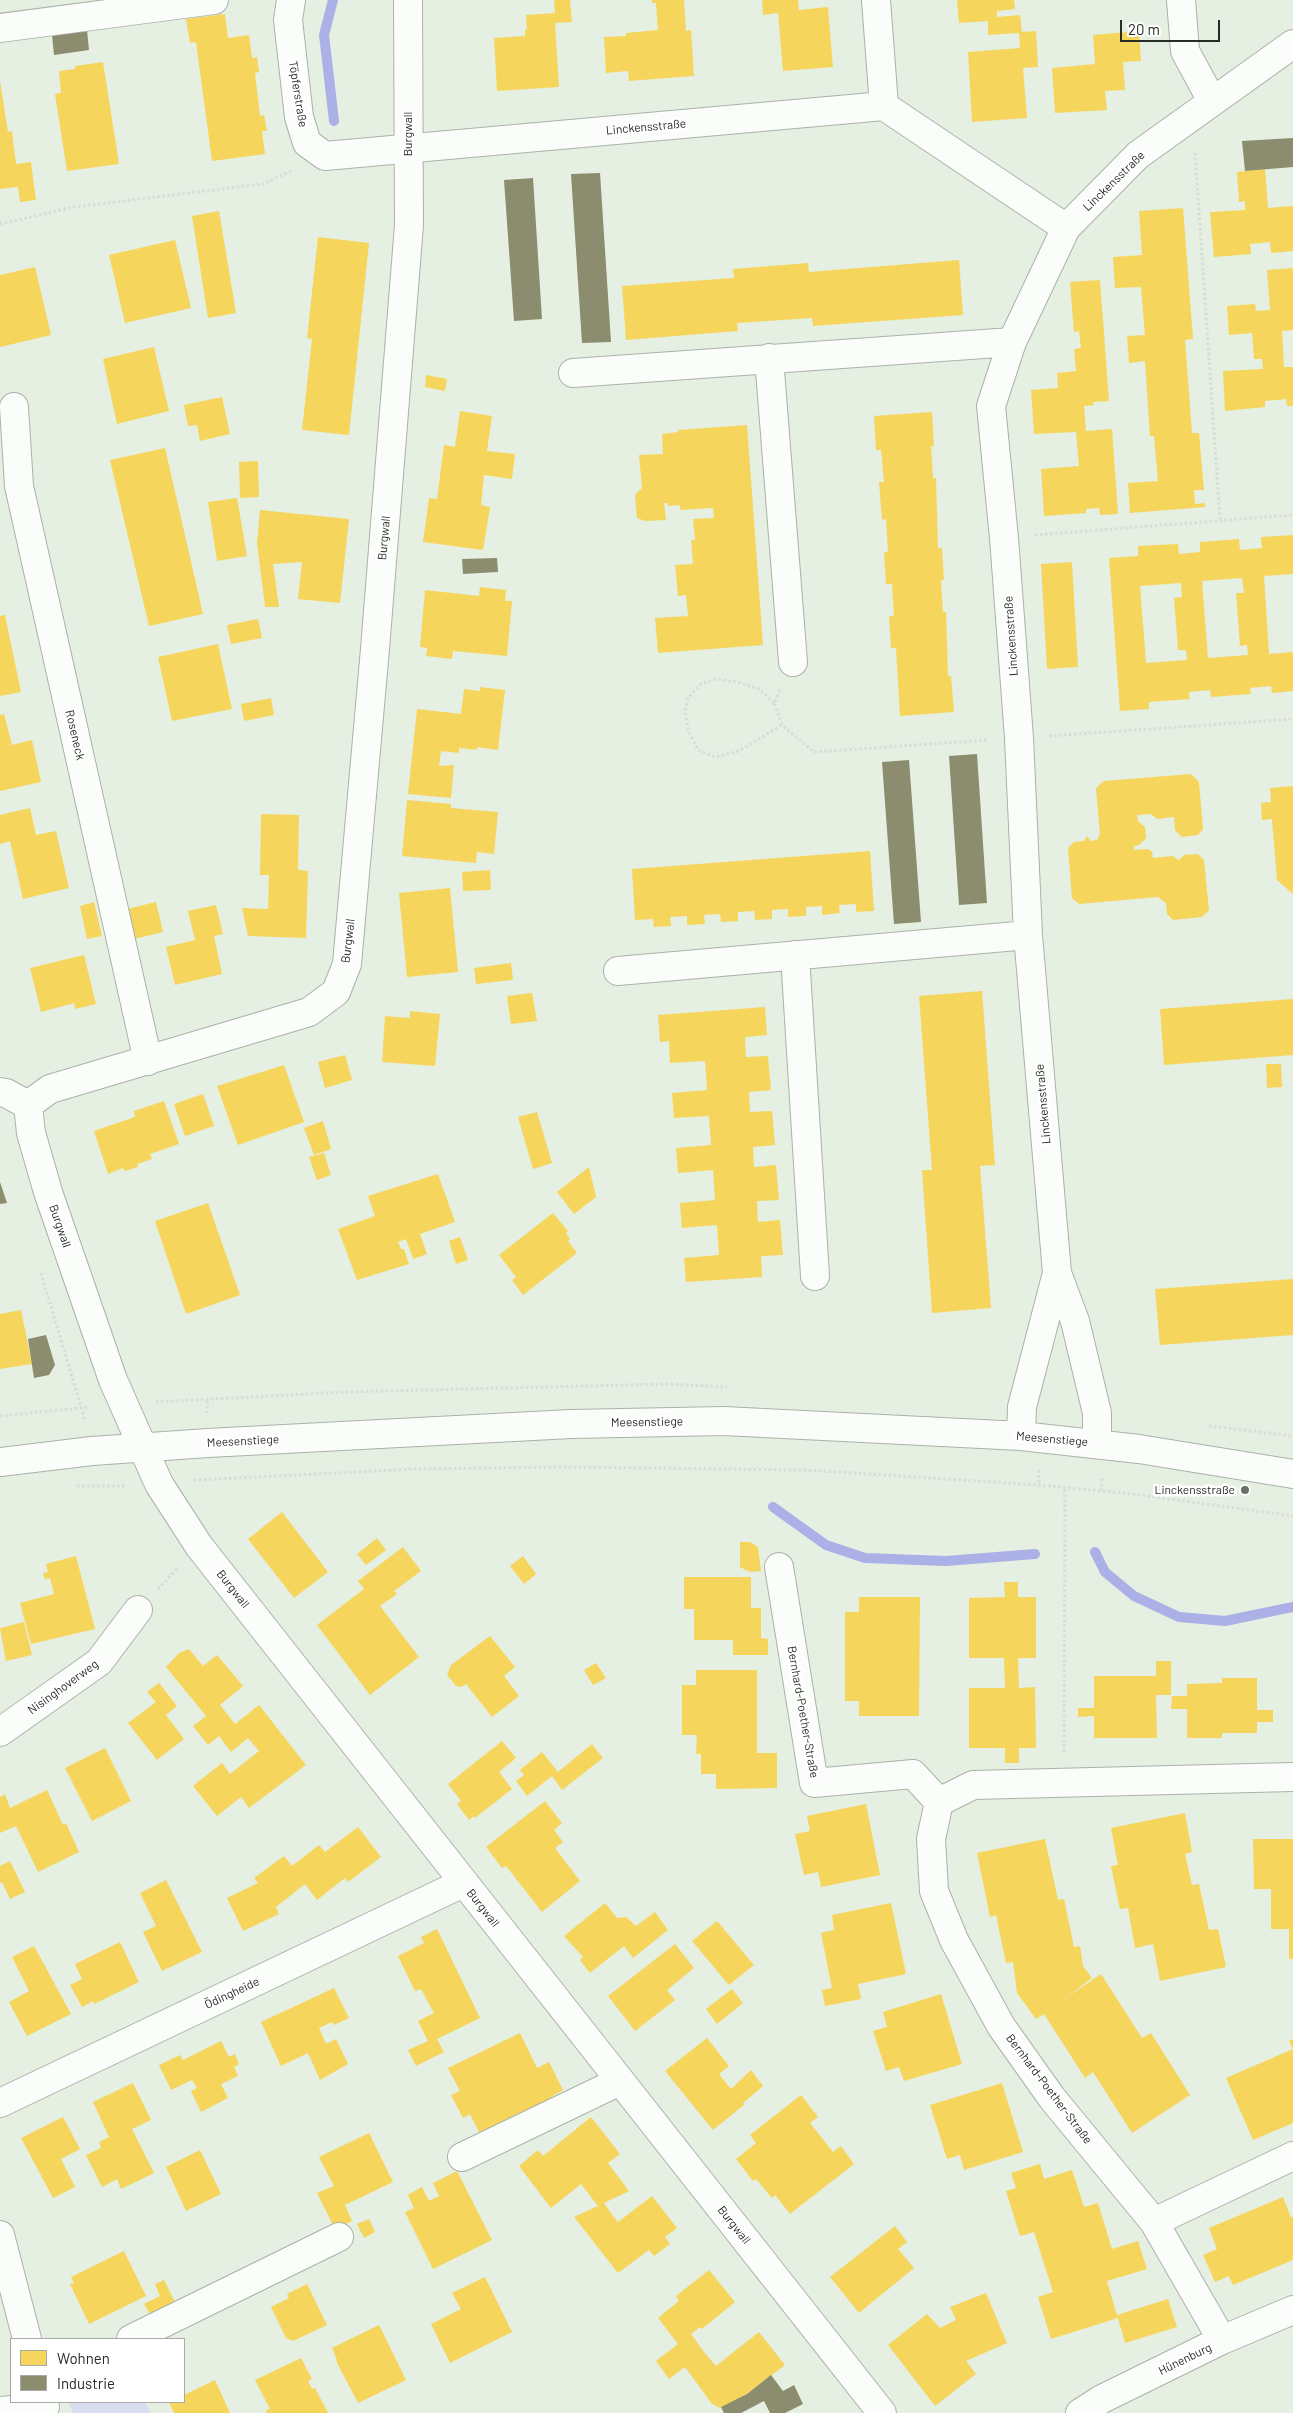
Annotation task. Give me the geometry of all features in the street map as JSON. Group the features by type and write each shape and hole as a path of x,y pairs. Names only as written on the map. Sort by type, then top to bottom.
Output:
{"street":[{"path":"0,28 214,0"},
{"name":"Töpferstraße","path":"291,0 288,20 299,117 307,142 325,156"},
{"name":"Burgwall","path":"408,0 409,225 375,649 347,964 336,992 309,1012 50,1089 28,1105 31,1133 48,1192 122,1405 159,1484 199,1546 882,2413"},
{"path":"876,0 884,106 1066,228"},
{"path":"1181,0 1185,51 1202,108"},
{"name":"Linckensstraße","path":"1097,1444 1097,1414 1075,1321 1057,1273 1028,935 1018,738 1004,538 991,406 1012,342 1066,228 1138,156 1293,44"},
{"name":"Linckensstraße","path":"408,149 884,106"},
{"path":"325,156 408,149"},
{"path":"573,374 769,358 1012,342"},
{"path":"769,358 794,662"},
{"name":"Roseneck","path":"14,407 19,486 148,1061"},
{"path":"618,971 1028,935"},
{"path":"795,955 815,1276"},
{"path":"0,1092 6,1093 28,1105"},
{"name":"Linckensstraße","path":"1021,1436 1022,1407 1057,1273"},
{"name":"Meesenstiege","path":"0,1462 141,1447 570,1424 724,1421 1021,1436 1097,1444 1293,1474"},
{"name":"Bernhard-Poether-Straße","path":"778,1566 814,1783 913,1774 939,1802 931,1839 934,1891 954,1940 1001,2026 1052,2098 1154,2222 1222,2340"},
{"name":"Nisinghoverweg","path":"0,1732 99,1662 138,1610"},
{"path":"939,1802 973,1785 1293,1777"},
{"name":"Ödingheide","path":"0,2103 463,1883"},
{"path":"462,2157 620,2081"},
{"path":"1154,2222 1293,2156"},
{"path":"0,2235 27,2338"},
{"path":"133,2338 339,2237"},
{"name":"Hünenburg","path":"1080,2413 1102,2399 1222,2340 1293,2310"},
{"path":"0,2410 45,2407"}],"path":[{"path":"1202,108 1220,520"},
{"path":"0,224 74,207 263,184 325,156"},
{"path":"1004,538 1293,515"},
{"path":"774,702 759,689 738,682 715,680 701,684 688,698 685,711 688,732 698,750 716,757 739,751 782,725"},
{"path":"0,1416 122,1405 343,1392 668,1384 735,1388"},
{"path":"1200,1425 1293,1436"},
{"path":"74,1486 159,1484 211,1478 406,1470 562,1467 806,1470 1134,1494 1293,1516"},
{"path":"1064,1488 1064,1783"},
{"path":"138,1610 199,1546"}],"shaded area":[{"path":"69,2403 146,2403 151,2413 73,2413"}],"building: Wohnen":[{"path":"554,0 570,0 572,22 555,23 559,87 497,91 494,38 525,36 525,30 527,30 526,15 555,13"},
{"path":"652,0 684,0 686,31 691,30 694,76 629,81 628,71 606,73 604,37 626,36 626,33 658,30 656,3 652,3"},
{"path":"762,0 798,0 799,10 828,7 833,67 783,71 778,13 763,15"},
{"path":"957,0 1014,0 1015,9 997,11 997,17 1020,15 1022,32 1036,31 1038,67 1023,68 1027,118 972,122 968,52 1020,48 1019,33 988,35 988,21 959,23"},
{"path":"225,14 228,38 249,35 252,58 257,57 259,72 255,73 260,116 264,115 267,131 262,131 265,154 212,161 196,42 190,43 186,19"},
{"path":"1139,31 1141,61 1123,62 1125,90 1105,91 1107,110 1055,113 1052,68 1095,64 1093,35"},
{"path":"103,62 119,164 67,171 55,94 61,93 59,71 75,69 75,66"},
{"path":"0,81 8,132 12,131 16,164 31,162 36,200 20,202 18,187 0,189"},
{"path":"1265,169 1268,208 1293,206 1293,251 1271,253 1270,242 1250,244 1251,254 1214,257 1210,212 1245,210 1245,201 1239,202 1237,172"},
{"path":"1183,208 1193,339 1185,340 1192,433 1199,433 1204,490 1194,490 1195,504 1205,503 1205,507 1130,513 1128,483 1158,481 1154,436 1150,436 1145,361 1129,363 1127,336 1145,335 1141,287 1115,288 1113,257 1142,255 1139,211"},
{"path":"219,211 236,313 208,318 192,216"},
{"path":"318,237 369,243 349,435 302,430 312,339 307,338"},
{"path":"175,240 191,308 125,323 109,255"},
{"path":"959,260 963,315 813,326 812,318 737,323 738,331 626,340 622,286 734,278 733,269 808,263 809,272"},
{"path":"35,267 51,335 0,347 0,275"},
{"path":"1293,268 1293,330 1282,331 1284,367 1293,367 1293,406 1287,406 1286,399 1265,401 1265,407 1225,411 1223,371 1263,369 1262,359 1254,359 1252,333 1229,335 1227,306 1255,304 1256,311 1270,310 1267,270"},
{"path":"1100,280 1109,401 1093,402 1094,405 1084,406 1086,431 1112,429 1118,514 1100,515 1099,508 1086,509 1086,513 1044,516 1041,469 1079,466 1076,432 1034,434 1031,390 1058,388 1057,373 1076,371 1074,349 1081,348 1079,331 1074,332 1070,282"},
{"path":"154,347 169,411 117,424 103,359"},
{"path":"426,375 447,379 445,391 425,387"},
{"path":"222,397 230,434 200,441 197,425 188,426 184,405"},
{"path":"460,411 492,416 487,451 515,454 512,479 484,475 481,505 490,507 483,550 423,542 429,498 437,499 444,445 455,447"},
{"path":"932,412 934,446 931,446 933,478 936,478 938,548 942,548 943,612 946,612 948,676 951,676 954,712 900,716 896,648 891,648 889,616 894,616 892,584 886,584 884,552 888,552 886,519 882,520 879,482 884,482 881,450 876,450 874,416"},
{"path":"747,425 763,645 658,653 655,618 688,616 686,595 678,596 675,565 693,564 691,540 695,540 693,519 714,518 713,508 680,510 680,505 668,506 668,503 664,503 666,520 645,521 637,518 635,495 642,488 639,455 663,454 662,434 678,432 678,430"},
{"path":"165,448 203,614 149,626 110,460"},
{"path":"258,461 259,497 240,498 239,462"},
{"path":"237,498 247,556 217,561 208,502"},
{"path":"260,510 349,519 340,603 298,599 302,562 273,564 279,607 265,607 257,543"},
{"path":"1293,535 1293,574 1264,576 1269,654 1293,652 1293,691 1272,693 1271,686 1250,688 1251,694 1211,697 1210,690 1189,692 1190,699 1149,702 1149,709 1120,711 1109,558 1138,556 1138,546 1178,544 1179,554 1200,552 1200,542 1239,539 1240,550 1262,548 1261,537","holes":["1242,578 1244,593 1236,593 1240,646 1247,645 1248,655 1208,658 1202,581","1181,583 1182,597 1174,598 1178,650 1186,650 1187,660 1146,663 1140,586"]},
{"path":"1072,562 1078,667 1047,669 1041,564"},
{"path":"480,587 506,590 505,601 512,601 507,656 453,651 452,659 426,656 427,648 420,647 425,590 479,596"},
{"path":"5,615 21,692 0,696 0,616"},
{"path":"258,619 262,638 231,644 227,625"},
{"path":"218,644 232,709 172,721 158,657"},
{"path":"480,687 505,690 498,750 477,747 477,750 459,748 459,753 441,751 439,766 454,765 451,798 408,794 417,709 461,714 464,689 480,691"},
{"path":"271,698 274,715 244,721 241,704"},
{"path":"4,714 12,745 32,740 41,782 0,791 0,715"},
{"path":"1191,774 1199,782 1203,829 1198,835 1182,837 1175,830 1174,817 1157,819 1151,814 1137,815 1138,821 1145,827 1146,838 1139,845 1134,846 1134,850 1148,849 1152,852 1153,858 1172,856 1179,860 1184,855 1198,854 1204,860 1209,910 1202,917 1173,920 1167,914 1166,903 1158,897 1079,904 1072,898 1068,848 1074,842 1084,841 1087,836 1091,841 1097,840 1100,834 1096,788 1104,781"},
{"path":"1293,786 1293,894 1277,880 1272,819 1262,820 1261,803 1271,802 1270,788"},
{"path":"407,800 451,804 451,808 498,812 494,854 477,852 476,863 402,856"},
{"path":"30,808 36,835 56,831 69,888 23,899 10,841 0,844 0,815"},
{"path":"261,814 299,815 298,870 308,871 306,938 248,936 242,908 268,909 269,875 260,875"},
{"path":"870,851 874,911 856,912 856,904 839,905 840,913 822,915 822,906 806,907 806,916 788,917 788,909 772,910 772,919 755,920 754,911 738,912 738,921 721,922 720,914 704,915 705,924 687,925 687,916 670,917 671,926 654,927 653,919 635,920 632,869"},
{"path":"490,870 491,890 463,891 462,872"},
{"path":"450,888 458,972 407,977 399,893"},
{"path":"94,902 102,936 87,939 80,906"},
{"path":"156,902 163,932 134,939 127,909"},
{"path":"216,905 223,934 214,936 222,974 175,985 166,947 195,940 188,911"},
{"path":"84,955 96,1004 75,1009 74,1003 41,1012 30,968"},
{"path":"511,963 513,980 476,984 474,968"},
{"path":"982,991 995,1165 980,1166 991,1308 932,1313 922,1170 932,1170 919,996"},
{"path":"532,993 537,1021 511,1024 507,996"},
{"path":"1293,999 1293,1055 1164,1065 1160,1009"},
{"path":"765,1007 767,1035 745,1037 746,1057 768,1056 771,1090 749,1092 750,1112 772,1111 775,1145 753,1147 754,1167 776,1165 779,1200 757,1201 758,1222 780,1220 783,1255 761,1256 762,1277 686,1282 684,1258 719,1255 717,1225 682,1228 680,1203 715,1200 713,1170 678,1173 676,1148 711,1145 709,1116 674,1118 672,1093 707,1090 705,1061 670,1063 669,1041 660,1042 658,1015"},
{"path":"410,1011 440,1014 435,1066 382,1062 385,1016 410,1018"},
{"path":"345,1055 352,1080 325,1088 318,1062"},
{"path":"1266,1064 1281,1064 1282,1087 1267,1088"},
{"path":"284,1065 304,1122 238,1145 217,1086"},
{"path":"203,1094 214,1126 185,1136 174,1104"},
{"path":"164,1101 179,1144 150,1154 152,1159 137,1164 138,1167 125,1171 123,1168 108,1174 94,1131 135,1117 134,1111"},
{"path":"537,1112 552,1163 533,1169 518,1117"},
{"path":"323,1121 331,1149 314,1155 304,1128"},
{"path":"324,1153 331,1175 317,1180 309,1157"},
{"path":"589,1167 596,1197 574,1214 557,1192"},
{"path":"438,1174 455,1222 420,1234 427,1254 413,1259 406,1239 398,1242 401,1249 404,1249 409,1264 357,1280 338,1229 375,1216 368,1196"},
{"path":"208,1203 240,1295 186,1314 155,1221"},
{"path":"553,1213 568,1231 566,1233 570,1239 568,1241 577,1253 523,1295 512,1280 516,1277 499,1255"},
{"path":"460,1237 468,1260 456,1264 449,1241"},
{"path":"1293,1279 1293,1335 1160,1345 1155,1289"},
{"path":"21,1310 32,1364 0,1369 0,1314"},
{"path":"282,1512 328,1572 294,1598 248,1539"},
{"path":"377,1538 386,1550 366,1565 357,1554"},
{"path":"740,1542 750,1542 758,1547 761,1571 750,1572 740,1567"},
{"path":"403,1547 421,1571 394,1591 397,1594 380,1606 419,1657 370,1695 317,1625 364,1589 358,1581"},
{"path":"76,1556 95,1629 31,1644 20,1603 54,1594 50,1578 45,1579 43,1573 48,1572 46,1564"},
{"path":"523,1556 536,1574 524,1584 510,1566"},
{"path":"684,1577 751,1577 751,1608 761,1608 761,1638 768,1639 768,1655 733,1655 733,1640 694,1640 694,1609 684,1609"},
{"path":"1004,1582 1018,1582 1018,1597 1036,1597 1036,1658 1018,1658 1019,1688 1035,1687 1036,1748 1019,1748 1019,1763 1005,1763 1005,1748 969,1748 969,1688 1005,1688 1004,1658 969,1658 969,1598 1005,1597"},
{"path":"859,1597 920,1597 919,1716 859,1716 859,1701 845,1701 845,1612 859,1612"},
{"path":"24,1622 32,1655 6,1661 0,1628"},
{"path":"490,1636 515,1667 504,1676 519,1696 492,1717 466,1684 461,1687 456,1686 447,1675 451,1665"},
{"path":"189,1649 203,1666 217,1655 243,1686 220,1705 235,1724 259,1705 306,1765 249,1808 241,1797 217,1816 193,1786 222,1763 230,1774 259,1751 248,1738 231,1752 219,1736 208,1745 193,1726 206,1716 166,1667 179,1653"},
{"path":"1156,1661 1171,1661 1171,1695 1156,1695 1157,1738 1094,1738 1094,1716 1078,1717 1078,1708 1094,1708 1094,1676 1156,1676"},
{"path":"596,1663 606,1678 593,1685 584,1670"},
{"path":"696,1670 757,1670 757,1753 777,1753 777,1788 716,1789 716,1774 701,1774 701,1754 696,1754 697,1735 682,1735 682,1685 696,1685"},
{"path":"1222,1678 1257,1678 1257,1710 1273,1710 1273,1722 1257,1722 1257,1733 1222,1733 1222,1738 1187,1738 1187,1709 1171,1709 1172,1696 1187,1696 1187,1684 1222,1683"},
{"path":"159,1683 177,1706 166,1715 184,1739 157,1760 128,1723 156,1702 147,1692"},
{"path":"502,1741 516,1758 499,1772 512,1789 475,1818 474,1816 469,1820 457,1804 461,1801 448,1784"},
{"path":"592,1744 603,1758 562,1790 552,1776 527,1796 516,1781 524,1775 520,1770 542,1752 558,1772"},
{"path":"105,1748 131,1801 92,1821 65,1768"},
{"path":"47,1790 63,1825 66,1823 79,1852 38,1872 16,1826 0,1833 0,1797 5,1794 10,1808"},
{"path":"545,1801 562,1823 554,1830 563,1842 555,1848 580,1881 542,1912 506,1866 502,1868 486,1847"},
{"path":"866,1804 880,1875 821,1887 818,1872 804,1875 795,1834 810,1831 807,1816"},
{"path":"1185,1813 1192,1852 1185,1854 1192,1885 1199,1884 1209,1930 1218,1929 1226,1967 1160,1981 1153,1944 1135,1948 1128,1908 1120,1909 1111,1866 1118,1865 1111,1828"},
{"path":"358,1827 381,1857 348,1882 345,1878 317,1900 305,1884 276,1907 279,1914 243,1931 227,1898 258,1883 254,1878 284,1856 292,1866 319,1845 325,1852"},
{"path":"1045,1839 1058,1900 1064,1899 1074,1947 1080,1946 1083,1966 1092,1978 1064,1999 1101,1974 1142,2038 1151,2033 1190,2095 1132,2133 1093,2072 1085,2078 1044,2014 1036,2019 1017,1993 1013,1962 1006,1963 996,1915 990,1917 977,1853"},
{"path":"1253,1839 1293,1839 1293,1959 1289,1959 1289,1929 1271,1929 1271,1889 1254,1889"},
{"path":"10,1861 25,1892 10,1899 2,1882 0,1883 0,1866"},
{"path":"166,1880 202,1952 162,1971 143,1932 156,1926 140,1893"},
{"path":"605,1903 617,1918 626,1917 636,1926 655,1912 668,1930 633,1958 624,1946 590,1973 580,1960 583,1957 564,1936"},
{"path":"891,1903 906,1974 858,1984 861,1999 825,2006 822,1990 832,1988 821,1933 834,1930 832,1915"},
{"path":"717,1921 754,1965 729,1985 692,1941"},
{"path":"437,1929 480,2018 437,2039 444,2052 416,2066 408,2050 428,2041 418,2021 434,2013 421,1989 415,1991 398,1956 424,1943 421,1937"},
{"path":"120,1942 139,1982 94,2004 93,2001 82,2007 70,1985 82,1979 75,1964"},
{"path":"675,1944 694,1968 667,1990 675,2000 635,2031 608,1996"},
{"path":"34,1946 71,2014 27,2036 9,2002 29,1991 12,1957"},
{"path":"334,1988 349,2018 334,2025 332,2022 319,2028 326,2044 336,2039 348,2064 320,2080 308,2053 281,2066 261,2022"},
{"path":"732,1989 743,2003 717,2024 706,2009"},
{"path":"941,1994 962,2064 904,2081 899,2067 886,2071 873,2031 887,2027 883,2012"},
{"path":"520,2033 537,2068 549,2062 563,2090 551,2097 554,2103 482,2138 470,2114 463,2118 451,2095 460,2091 448,2068"},
{"path":"707,2038 729,2066 719,2074 731,2089 751,2070 763,2086 743,2103 744,2105 713,2130 665,2071"},
{"path":"1293,2039 1293,2049 1289,2041"},
{"path":"221,2041 229,2057 235,2054 239,2064 234,2067 238,2076 221,2084 228,2098 201,2112 191,2091 197,2088 192,2080 171,2090 159,2065 180,2055 183,2060"},
{"path":"1293,2049 1293,2123 1253,2140 1226,2078"},
{"path":"133,2083 151,2120 132,2129 154,2173 121,2189 117,2179 102,2187 86,2155 101,2148 99,2142 109,2137 93,2102"},
{"path":"1002,2083 1023,2152 964,2170 960,2155 947,2159 930,2105"},
{"path":"801,2095 818,2117 810,2123 833,2152 841,2146 854,2164 790,2214 775,2195 772,2198 756,2179 753,2181 736,2159 756,2143 750,2135"},
{"path":"63,2117 80,2149 61,2159 75,2187 53,2198 21,2138"},
{"path":"591,2117 620,2154 608,2163 629,2191 604,2203 613,2216 618,2222 652,2196 677,2228 665,2237 670,2244 654,2256 649,2250 618,2273 574,2217 598,2206 581,2184 551,2208 519,2166 538,2150 543,2156"},
{"path":"369,2133 393,2182 345,2205 352,2221 335,2229 317,2193 334,2186 319,2157"},
{"path":"200,2150 221,2194 186,2211 166,2167"},
{"path":"1040,2164 1044,2179 1072,2170 1084,2207 1098,2203 1112,2249 1138,2241 1147,2269 1107,2281 1117,2315 1168,2299 1177,2327 1125,2343 1118,2318 1051,2339 1038,2297 1053,2292 1034,2232 1020,2236 1006,2191 1016,2188 1011,2173"},
{"path":"457,2171 492,2240 433,2269 405,2212 414,2208 408,2195 422,2187 429,2201 439,2196 433,2183"},
{"path":"1283,2197 1291,2218 1293,2217 1293,2260 1233,2285 1229,2276 1215,2282 1203,2255 1217,2249 1209,2228"},
{"path":"369,2219 375,2232 364,2238 357,2224"},
{"path":"895,2226 907,2242 898,2249 914,2268 859,2313 830,2277"},
{"path":"124,2251 146,2296 89,2324 70,2284 74,2283 71,2277"},
{"path":"709,2270 735,2302 702,2329 700,2327 691,2334 704,2352 716,2366 759,2332 785,2365 747,2394 720,2408 712,2404 685,2367 669,2379 656,2361 678,2344 658,2318 679,2301 676,2296"},
{"path":"485,2277 512,2332 450,2363 431,2324 461,2309 452,2293"},
{"path":"164,2280 176,2304 151,2316 144,2304 160,2296 155,2284"},
{"path":"307,2284 327,2325 293,2341 286,2338 271,2307 289,2298 287,2294"},
{"path":"986,2293 1007,2343 966,2361 976,2374 935,2406 888,2345 927,2314 940,2328 956,2320 950,2307"},
{"path":"379,2325 406,2380 358,2403 336,2361 332,2348"},
{"path":"301,2358 312,2379 308,2381 312,2389 315,2388 328,2413 267,2413 266,2410 270,2409 255,2380"},
{"path":"215,2380 230,2413 174,2413 169,2403 185,2403 185,2395"}],"building: Industrie":[{"path":"87,30 89,50 54,55 52,35"},
{"path":"1293,138 1293,167 1245,171 1242,141"},
{"path":"600,173 611,342 582,343 571,174"},
{"path":"533,178 542,319 514,321 504,180"},
{"path":"497,558 498,572 463,574 462,559"},
{"path":"977,754 987,903 959,905 949,756"},
{"path":"909,760 921,922 894,924 882,762"},
{"path":"0,1182 7,1203 0,1204"},
{"path":"46,1335 55,1365 49,1375 34,1378 28,1339"},
{"path":"771,2375 783,2391 794,2385 803,2404 785,2413 770,2413 764,2401 741,2413 724,2413 721,2407 747,2394"}],"waterway":[{"path":"333,0 324,35 334,121"},
{"path":"773,1507 826,1545 865,1558 946,1561 1035,1554"},
{"path":"1095,1552 1105,1572 1134,1596 1179,1617 1225,1621 1293,1607"}],"place":[{"name":"Linckensstraße","path":"1245,1490"}]}
